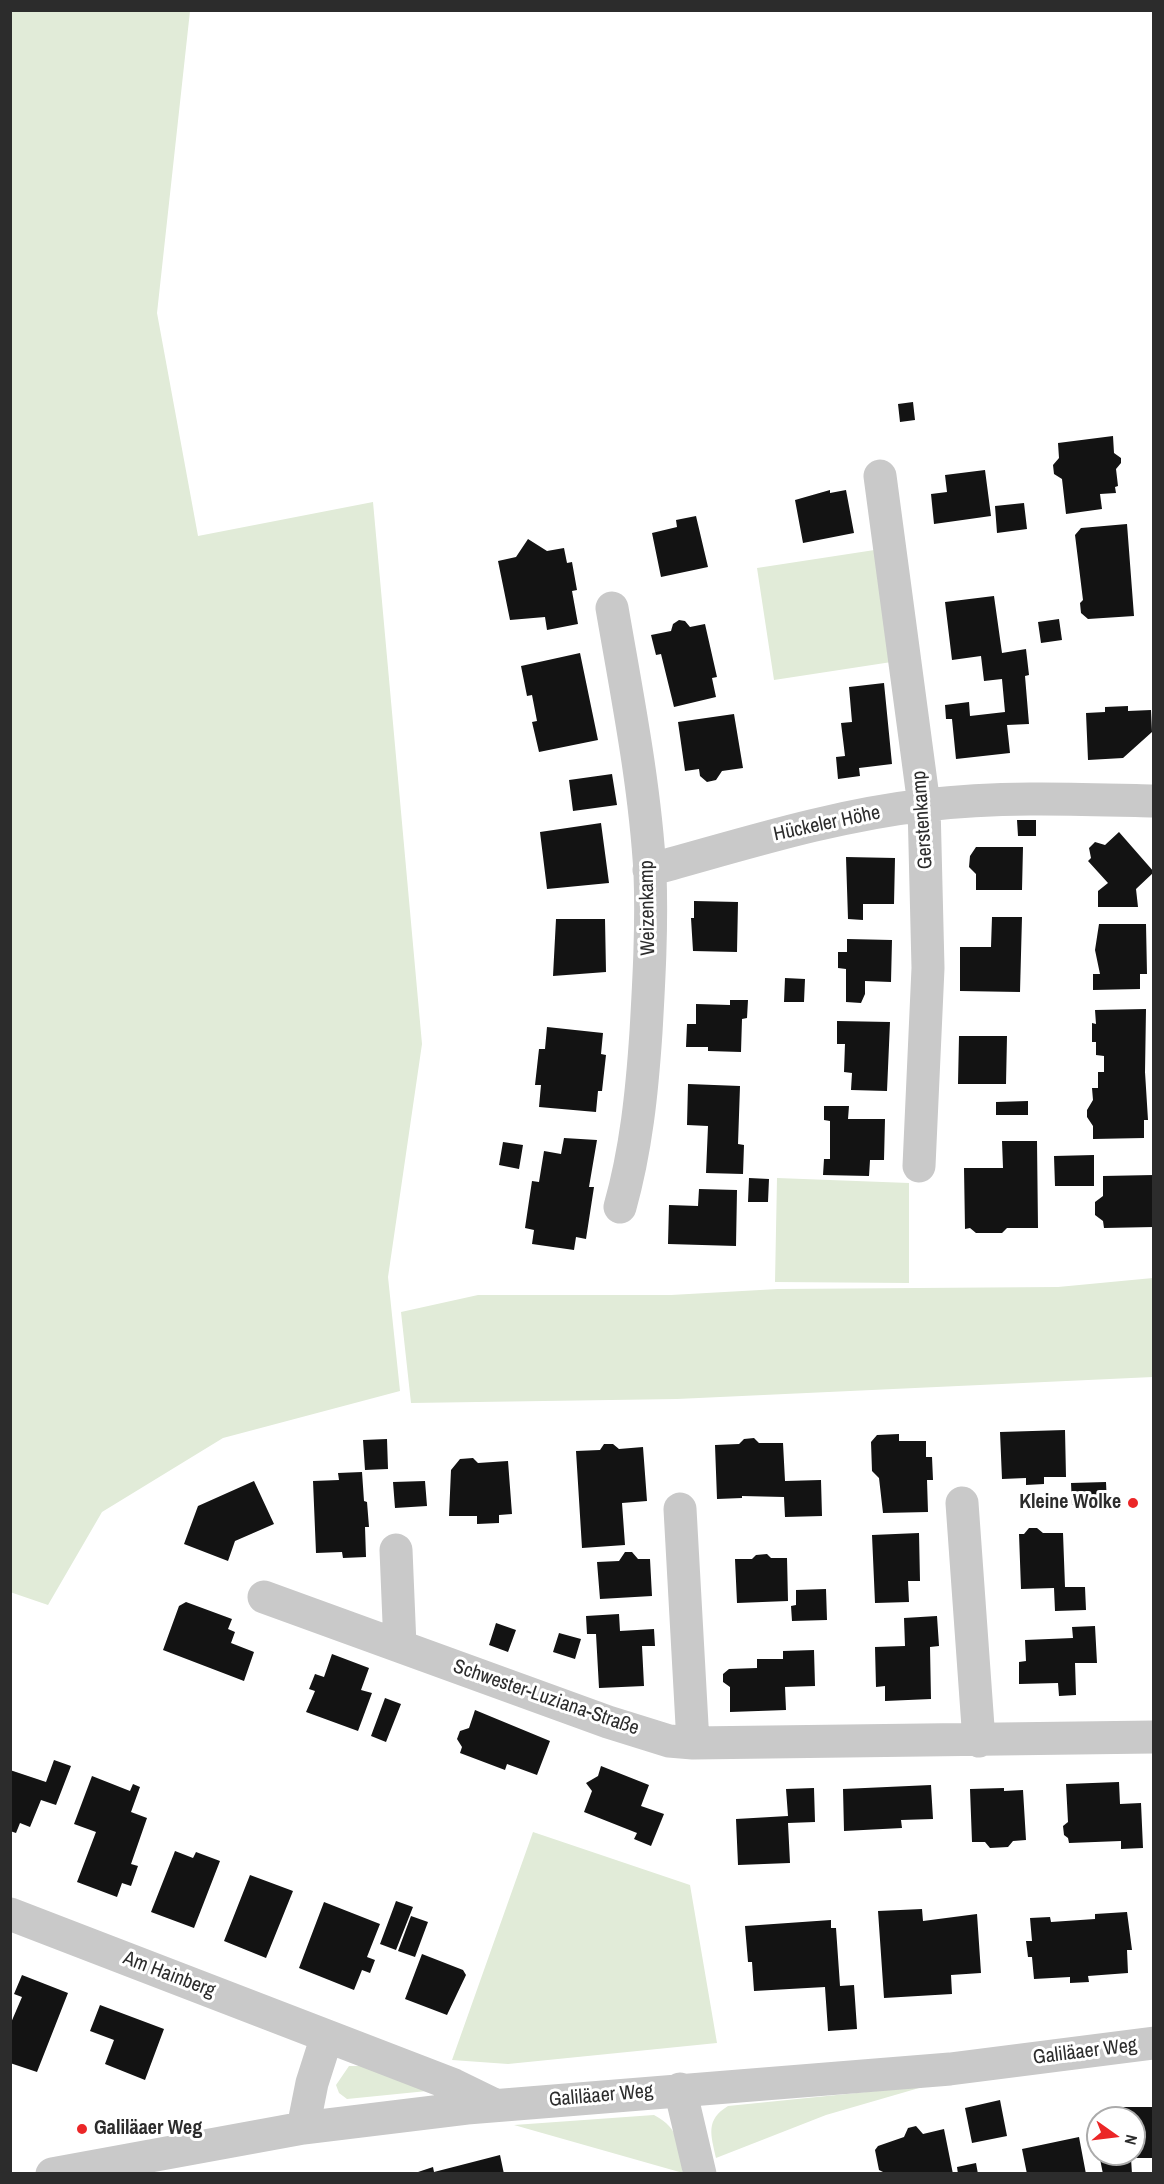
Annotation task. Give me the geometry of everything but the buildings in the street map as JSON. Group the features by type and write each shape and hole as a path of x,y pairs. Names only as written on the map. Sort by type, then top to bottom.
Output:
{"street":[{"name":"Gerstenkamp","path":"880,476 924,805 928,978 919,1166"},
{"name":"Weizenkamp","path":"612,608 633,729 650,870 650,939 643,1074 635,1144 620,1207"},
{"name":"Hückeler Höhe","path":"650,870 799,828 924,805 1041,799 1154,801"},
{"path":"962,1503 979,1741"},
{"path":"680,1509 693,1743"},
{"path":"396,1550 400,1646"},
{"name":"Schwester-Luziana-Straße","path":"264,1597 608,1722 669,1741 693,1743 979,1741 1154,1737"},
{"name":"Am Hainberg","path":"10,1914 454,2085 497,2105"},
{"path":"303,2128 312,2083 327,2036"},
{"name":"Galiläaer Weg","path":"52,2174 303,2128 497,2105 950,2069 1154,2043"},
{"path":"680,2090 700,2174"}],"green space":[{"path":"11,10 190,11 157,313 198,536 373,502 422,1044 388,1277 400,1391 223,1438 102,1512 48,1605 10,1592"},
{"path":"881,549 898,661 774,680 757,568"},
{"path":"777,1178 909,1183 909,1283 775,1282"},
{"path":"1153,1278 1153,1377 677,1399 411,1403 401,1312 478,1295 671,1295 778,1289 1058,1287"},
{"path":"533,1832 690,1885 717,2043 508,2064 452,2060"},
{"path":"349,2066 363,2066 427,2091 347,2099 339,2093 336,2085"},
{"path":"926,2086 826,2115 716,2158 712,2135 713,2123 721,2111 728,2106"},
{"path":"654,2115 663,2120 674,2132 679,2146 683,2173 514,2125"}],"place":[{"name":"Kleine Wolke","path":"1133,1503"},
{"name":"Galiläaer Weg","path":"82,2129"}]}
